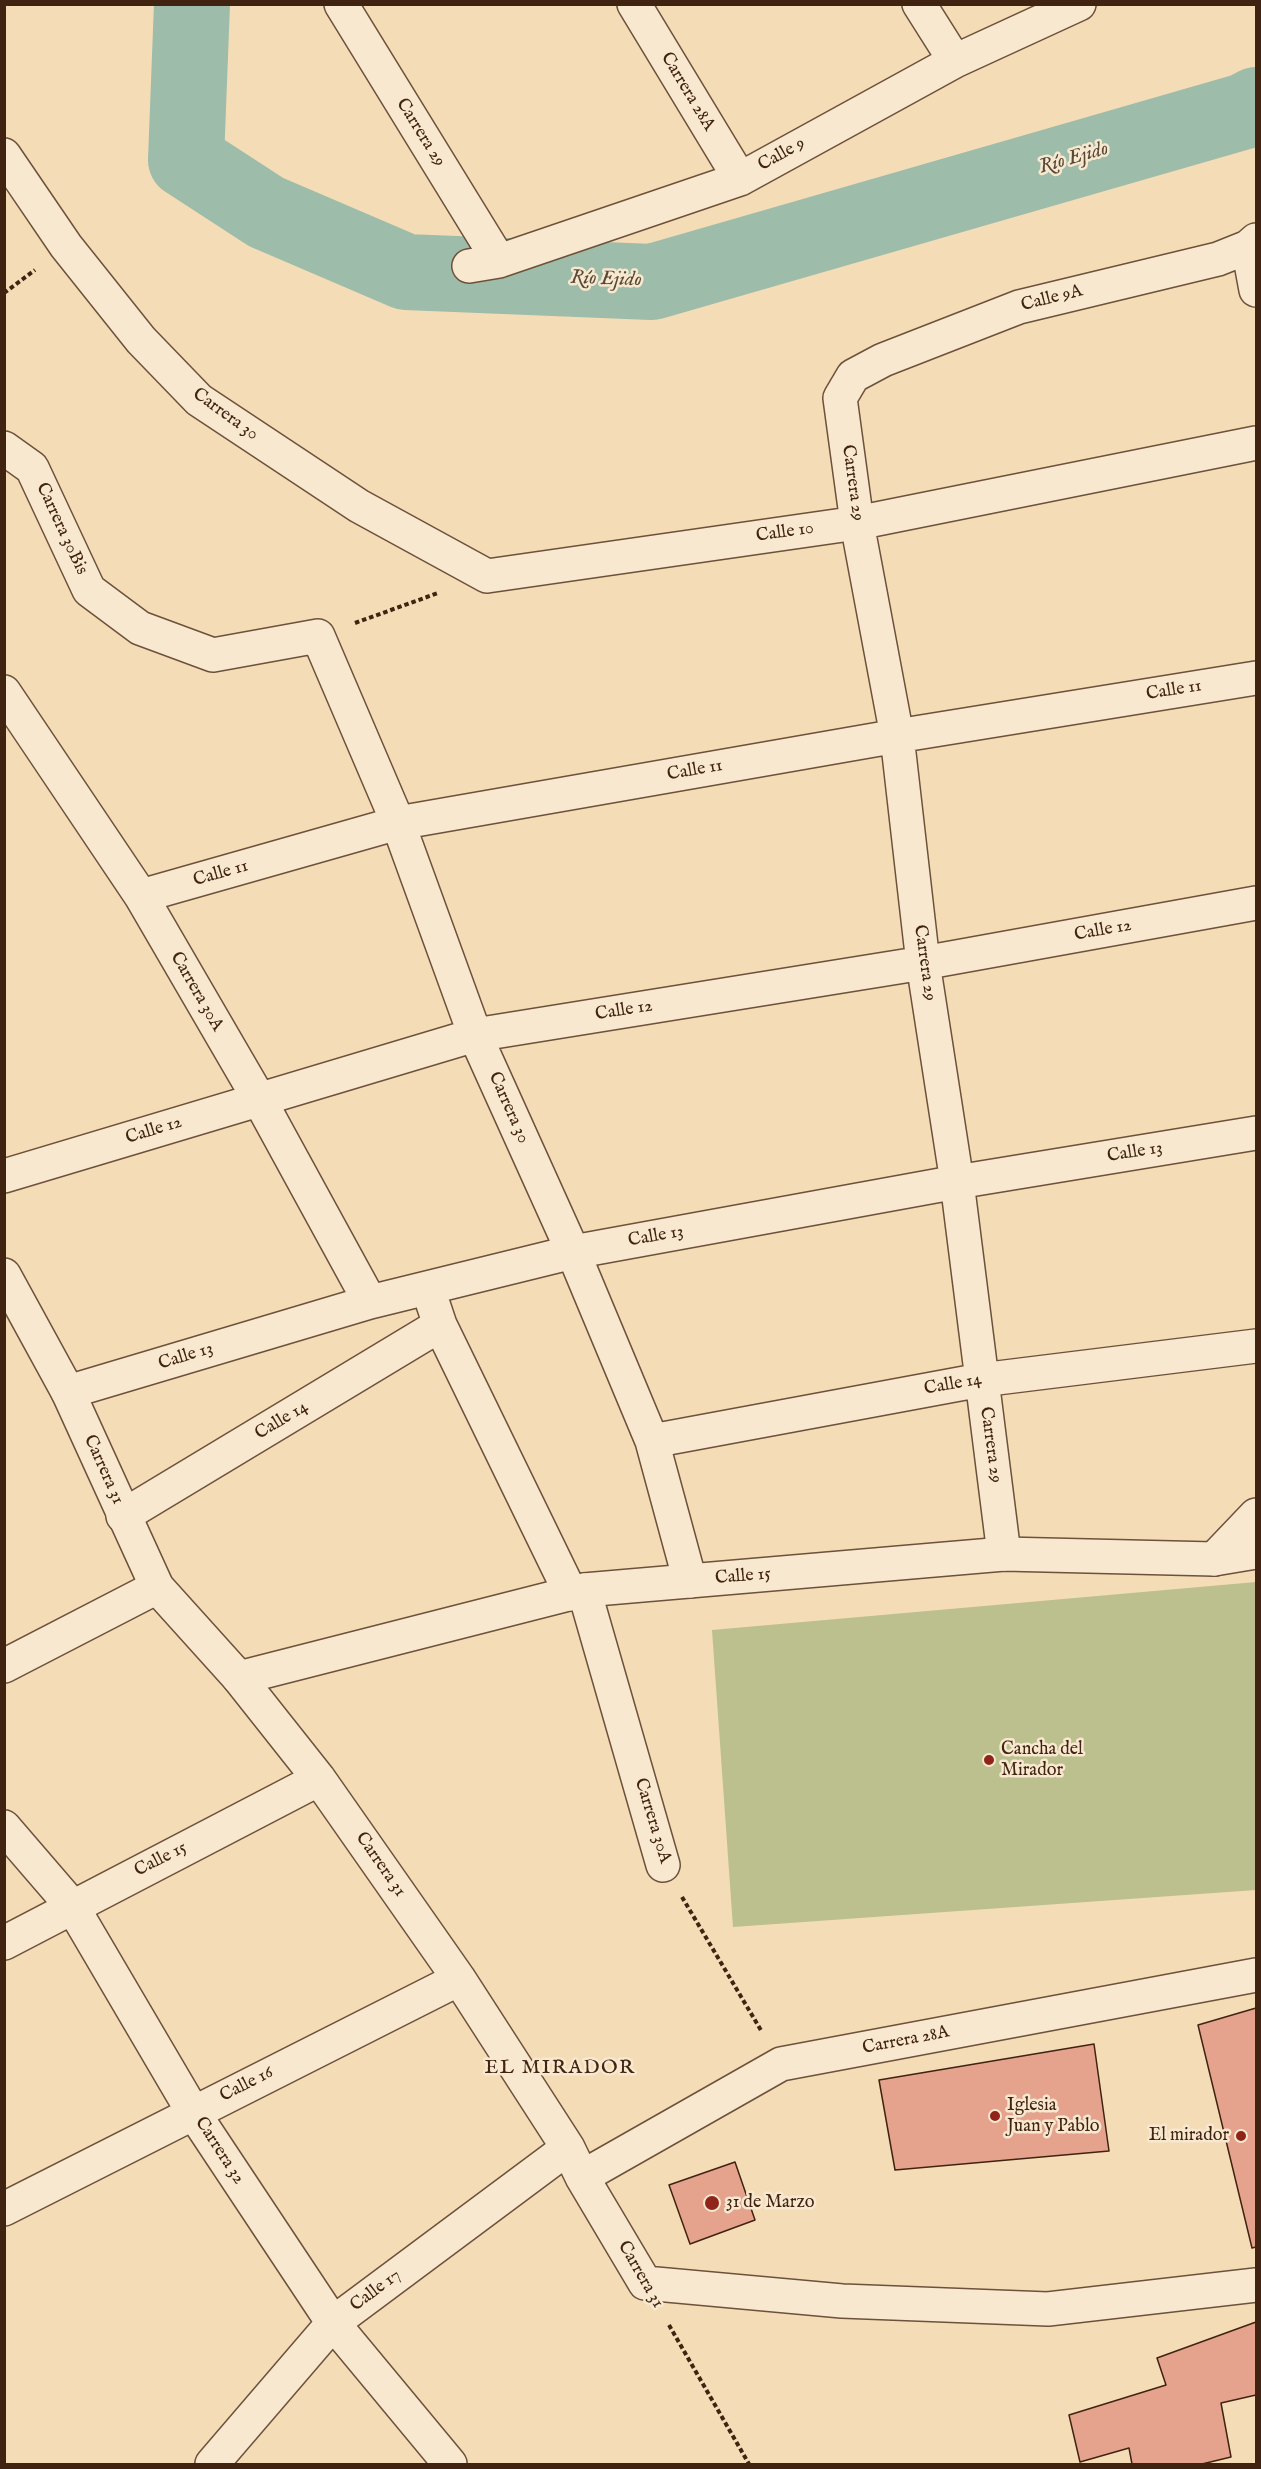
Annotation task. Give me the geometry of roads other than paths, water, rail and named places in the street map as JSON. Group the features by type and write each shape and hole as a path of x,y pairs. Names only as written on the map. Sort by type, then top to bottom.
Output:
{"street":[{"name":"Carrera 29","path":"341,4 484,263"},
{"name":"Carrera 28A","path":"634,4 740,179"},
{"path":"919,4 955,61"},
{"name":"Calle 9","path":"484,263 740,179 955,61 1079,4"},
{"name":"Carrera 30","path":"4,155 66,246 127,323 199,400 359,506 487,576"},
{"path":"1252,243 1257,290"},
{"name":"Calle 9A","path":"853,376 883,360 1019,307 1218,259 1252,243"},
{"name":"Carrera 29","path":"853,376 840,398 857,523 897,736 923,963 957,1182 1004,1554"},
{"name":"Calle 10","path":"487,576 857,523 1257,443"},
{"name":"Carrera 30Bis","path":"6,448 32,468 89,590 140,628 213,655 318,636"},
{"name":"Carrera 30","path":"318,636 398,823 475,1035 573,1252 652,1441 690,1581"},
{"name":"Calle 11","path":"141,896 398,823 897,736 1257,678"},
{"name":"Carrera 30A","path":"4,692 141,896 259,1099 370,1302"},
{"name":"Calle 12","path":"4,1176 475,1035 923,963 1257,903"},
{"name":"Calle 13","path":"68,1392 370,1302 573,1252 957,1182 1257,1133"},
{"name":"Carrera 30A","path":"427,1288 440,1326 578,1592 663,1865"},
{"name":"Carrera 31","path":"9,1295 68,1392 157,1587 239,1678 319,1779 459,1979 568,2148 582,2177 645,2283 842,2301 1047,2309 1257,2285"},
{"name":"Calle 14","path":"123,1516 440,1326"},
{"name":"Calle 14","path":"652,1441 981,1380 1257,1346"},
{"path":"1214,1559 1257,1515"},
{"name":"Calle 15","path":"239,1678 578,1592 1004,1554 1214,1559 1257,1552"},
{"path":"4,1666 157,1587"},
{"name":"Calle 15","path":"4,1943 319,1779"},
{"name":"Carrera 32","path":"4,1827 72,1906 193,2112 333,2323 450,2464"},
{"name":"Carrera 28A","path":"582,2177 781,2064 1257,1975"},
{"name":"Calle 16","path":"4,2209 459,1979"},
{"name":"Calle 17","path":"212,2464 333,2323 568,2148"}],"waterway":[{"name":"Río Ejido","path":"192,4 186,160 266,212 406,272 652,282 1245,111 1256,105"}],"place":[{"name":"Cancha del Mirador","path":"989,1760"},
{"name":"Iglesia Juan y Pablo","path":"995,2116"},
{"name":"El mirador","path":"1241,2136"},
{"name":"31 de Marzo","path":"712,2203"}],"district":[{"name":"EL MIRADOR","path":"560,2069"}]}
